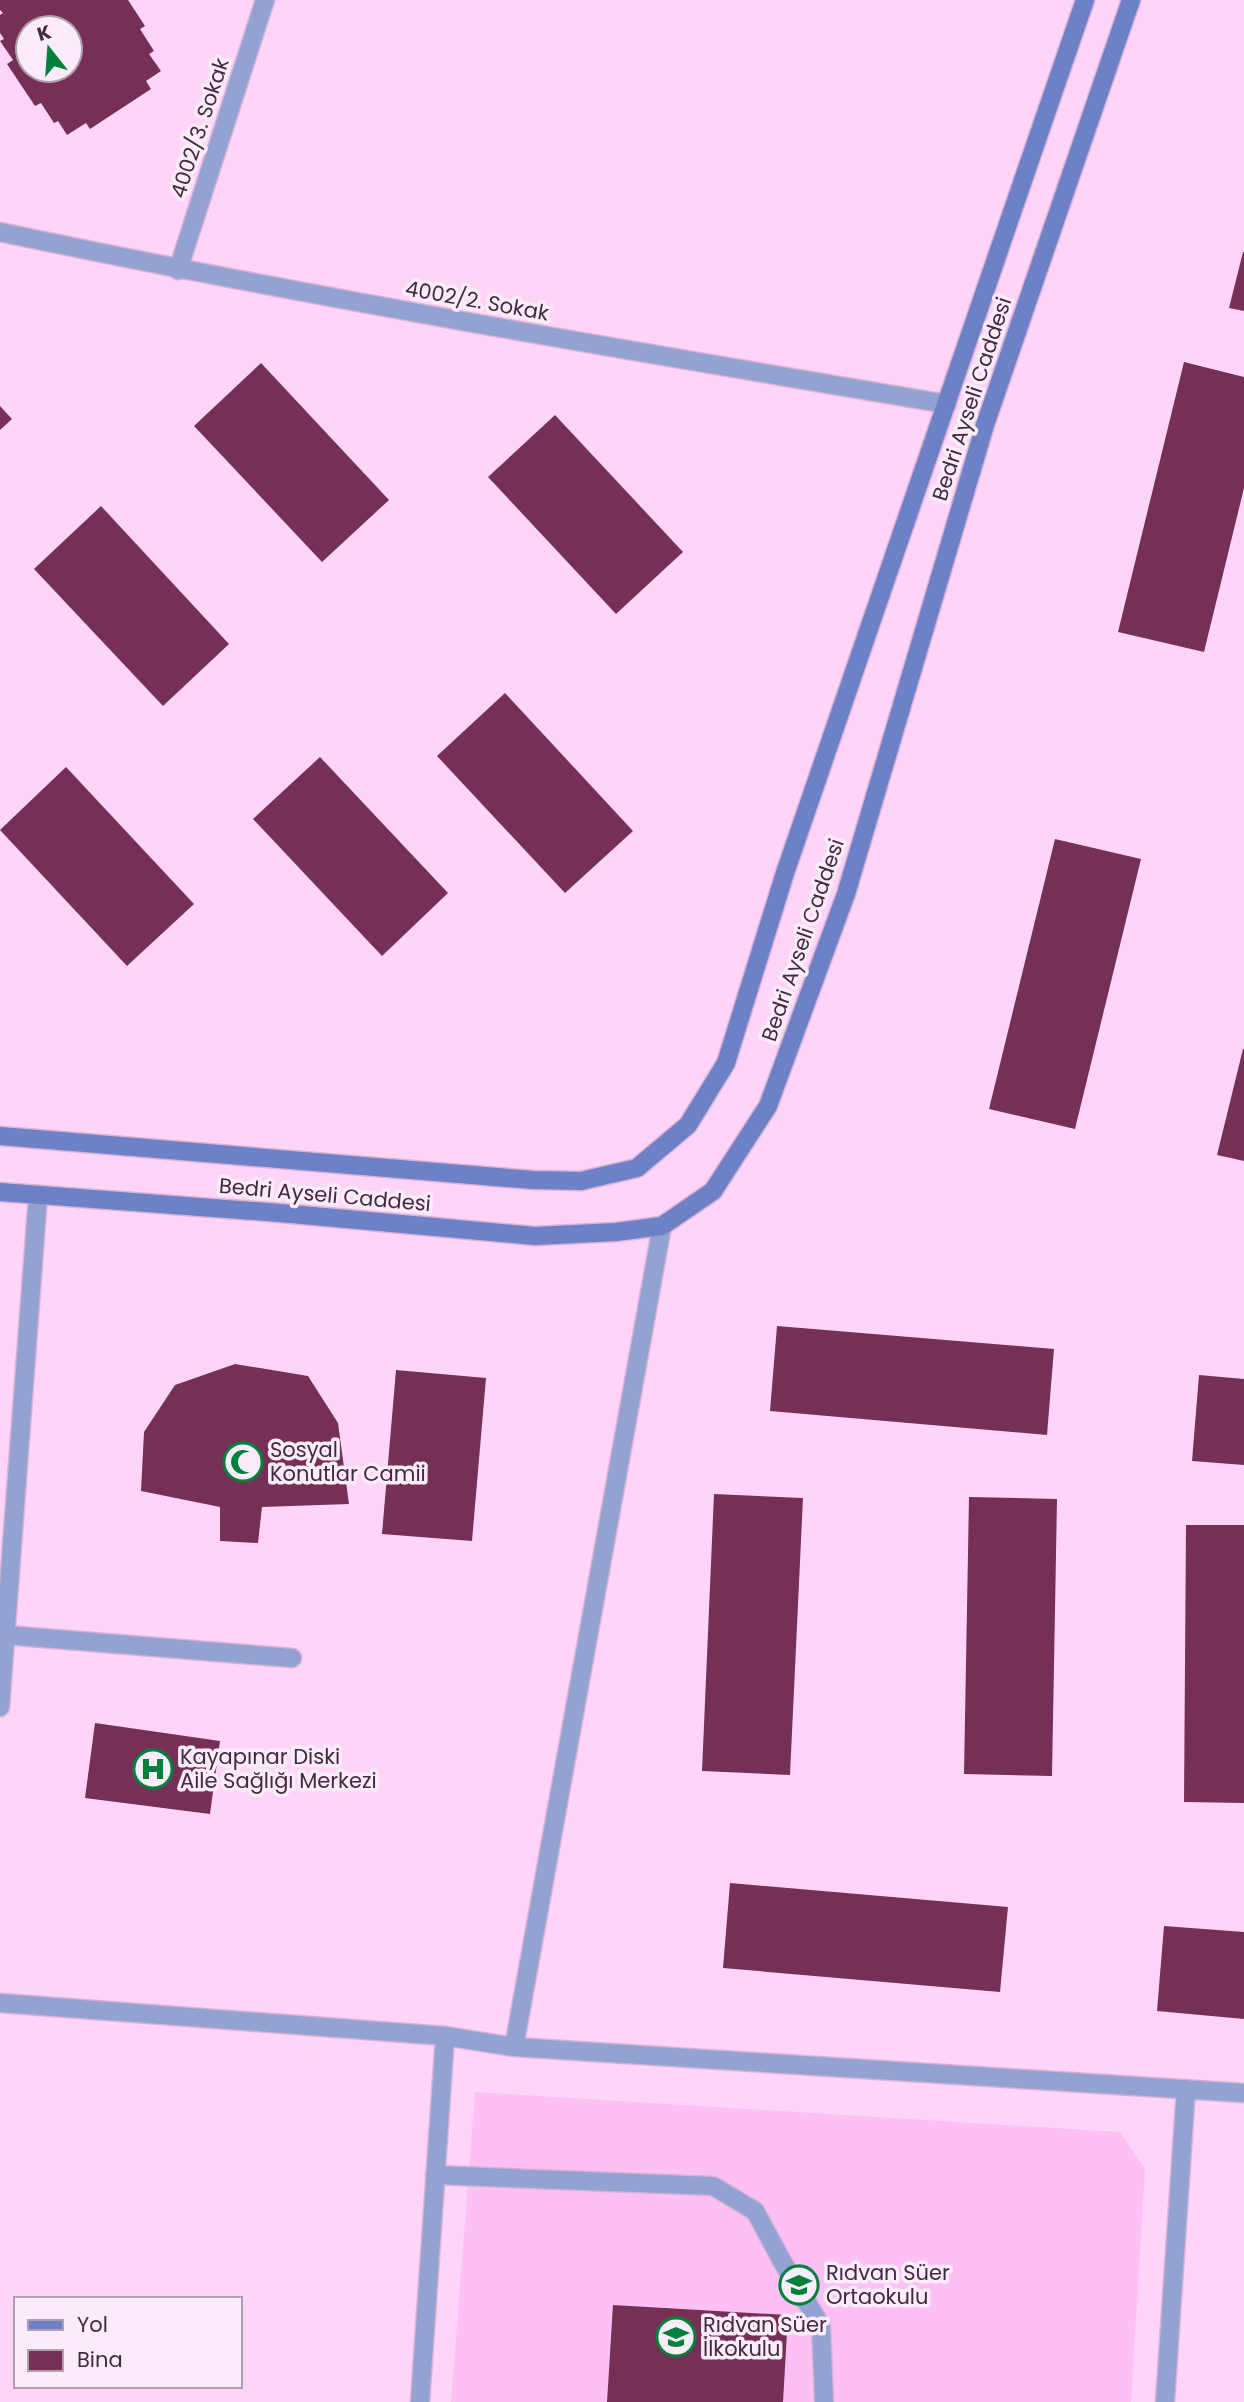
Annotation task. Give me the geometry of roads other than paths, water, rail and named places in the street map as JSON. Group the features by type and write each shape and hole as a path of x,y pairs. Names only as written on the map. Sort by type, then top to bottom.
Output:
{"main road":[{"name":"Bedri Ayseli Caddesi","path":"0,1136 533,1180 581,1181 637,1168 688,1125 726,1063 790,860 1085,0"},
{"name":"Bedri Ayseli Caddesi","path":"0,1192 535,1236 616,1232 662,1226 713,1191 768,1106 846,894 985,425 1131,0"}],"street":[{"name":"4002/3. Sokak","path":"178,270 265,0"},
{"name":"4002/2. Sokak","path":"0,232 178,270 618,349 947,404"},
{"path":"0,1707 38,1195"},
{"path":"514,2047 662,1226"},
{"path":"5,1635 292,1658"},
{"path":"0,2003 445,2036 514,2047 1244,2093"},
{"path":"419,2402 445,2036"},
{"path":"1165,2402 1186,2089"},
{"path":"436,2175 713,2186 755,2211 821,2326 824,2402"}],"place":[{"name":"Sosyal Konutlar Camii","path":"243,1462"},
{"name":"Kayapınar Diski Aile Sağlığı Merkezi","path":"153,1769"},
{"name":"Rıdvan Süer Ortaokulu","path":"799,2285"},
{"name":"Rıdvan Süer İlkokulu","path":"676,2337"}]}
